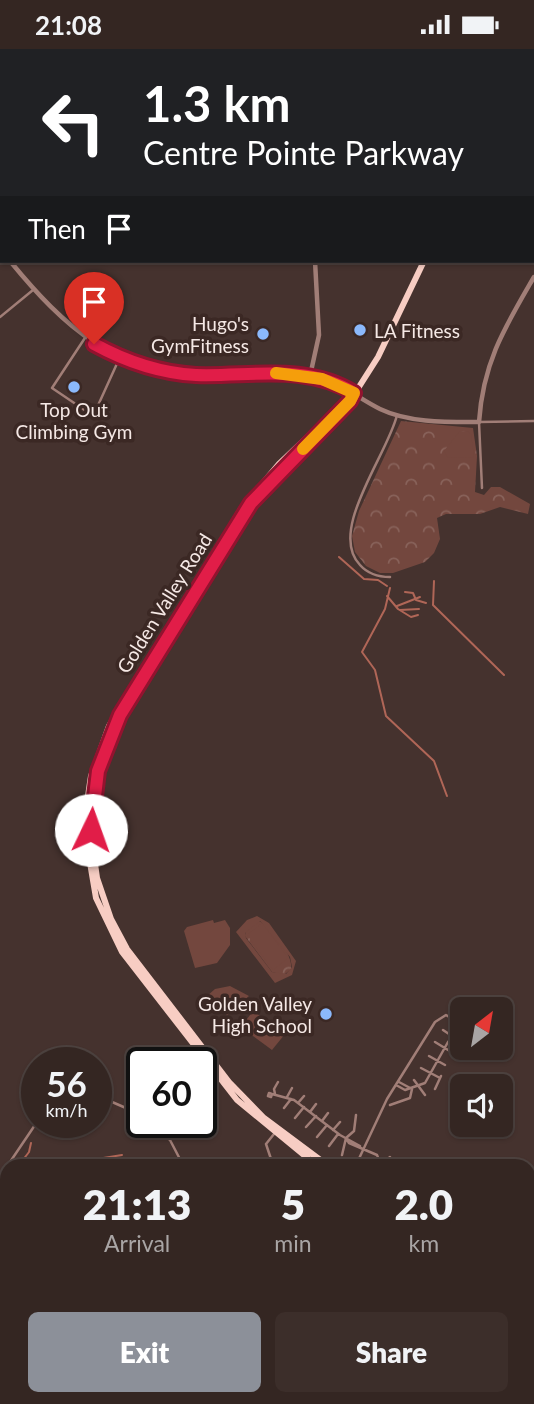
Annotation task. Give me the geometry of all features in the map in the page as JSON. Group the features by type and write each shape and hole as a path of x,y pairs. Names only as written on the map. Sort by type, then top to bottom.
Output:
{"main road":[{"name":"Golden Valley Road","path":"319,1159 264,1118 229,1082 127,949 111,919 97,878 91,817 98,771 112,729 251,503 350,401 378,357 423,263"},
{"name":"Golden Valley Road","path":"308,1159 274,1134 237,1100 214,1074 145,984 109,930 91,873 87,845 87,796 97,756 116,712 241,509 279,464 354,393"}],"street":[{"path":"11,263 55,313 85,338 120,357 151,368 185,374 266,373 310,376 334,383 397,415 480,422 534,421"},
{"path":"310,376 319,335 316,263"},
{"path":"482,488 480,422 484,380 493,349 534,277"},
{"path":"0,317 33,290"},
{"path":"102,312 52,388 89,412 95,412 120,357"},
{"path":"390,577 375,575 360,566 353,555 349,537 357,506 397,415"},
{"path":"359,1159 387,1098 440,1017 450,1016"},
{"path":"443,1030 450,1036"},
{"path":"397,1084 412,1089 420,1087 432,1073 450,1038"},
{"path":"435,1042 450,1051"},
{"path":"429,1056 445,1065"},
{"path":"421,1068 441,1077 435,1089"},
{"path":"414,1080 425,1094"},
{"path":"278,1082 274,1094 299,1103 349,1143 365,1148 378,1159"},
{"path":"284,1108 292,1088"},
{"path":"390,1105 410,1098 412,1089"},
{"path":"299,1103 304,1095"},
{"path":"310,1112 316,1104"},
{"path":"295,1118 304,1107"},
{"path":"322,1121 328,1113"},
{"path":"342,1155 346,1138 354,1131 356,1115"},
{"path":"306,1127 316,1116"},
{"path":"333,1130 340,1122"},
{"path":"317,1137 327,1125"},
{"path":"271,1159 267,1144 274,1134"},
{"path":"329,1146 338,1134"},
{"path":"13,1159 27,1138"},
{"path":"168,1138 180,1159"}],"green space":[{"path":"401,421 473,428 477,456 475,492 484,495 491,487 500,487 530,504 528,514 500,507 480,514 446,514 437,518 440,539 434,553 425,562 393,573 380,573 366,566 355,552 352,536 359,511"},
{"path":"467,431 471,434 474,457 448,458 444,451 459,432"},
{"path":"257,916 269,923 296,961 292,975 275,983 236,932 247,920","holes":["260,921 290,957 292,967 286,974 272,972 245,933"]},
{"path":"213,920 214,923 225,920 230,928 230,945 217,963 195,968 184,931 187,927"},
{"path":"257,920 274,934 289,956 291,969 284,975 272,972 245,936 246,926"},
{"path":"262,923 288,958 273,970 247,935"},
{"path":"230,986 249,996 227,1015 207,996 215,989"},
{"path":"253,1011 285,1034 272,1050 241,1027"}],"waterway":[{"path":"339,557 364,579 378,580 387,586"},
{"path":"434,581 433,605 504,675"},
{"path":"390,588 385,609 362,652 375,670 386,716 434,761 447,796"},
{"path":"405,592 413,593 416,600 426,603"},
{"path":"387,596 398,609 411,617 418,615"},
{"path":"397,606 420,597"},
{"path":"400,610 419,609"},
{"path":"24,1159 31,1143"},
{"path":"97,1159 122,1155"}],"slow traffic":[{"path":"276,373 322,379 354,393 350,401 303,449"}],"place":[{"name":"LA Fitness","path":"360,330"},
{"name":"Hugo's GymFitness","path":"263,334"},
{"name":"Top Out Climbing Gym","path":"74,387"},
{"name":"Golden Valley High School","path":"326,1014"}],"route":[{"path":"91,830 98,771 104,748 120,715 251,503 350,401 354,393 328,380 292,374 205,375 162,370 130,361 94,344"}]}
